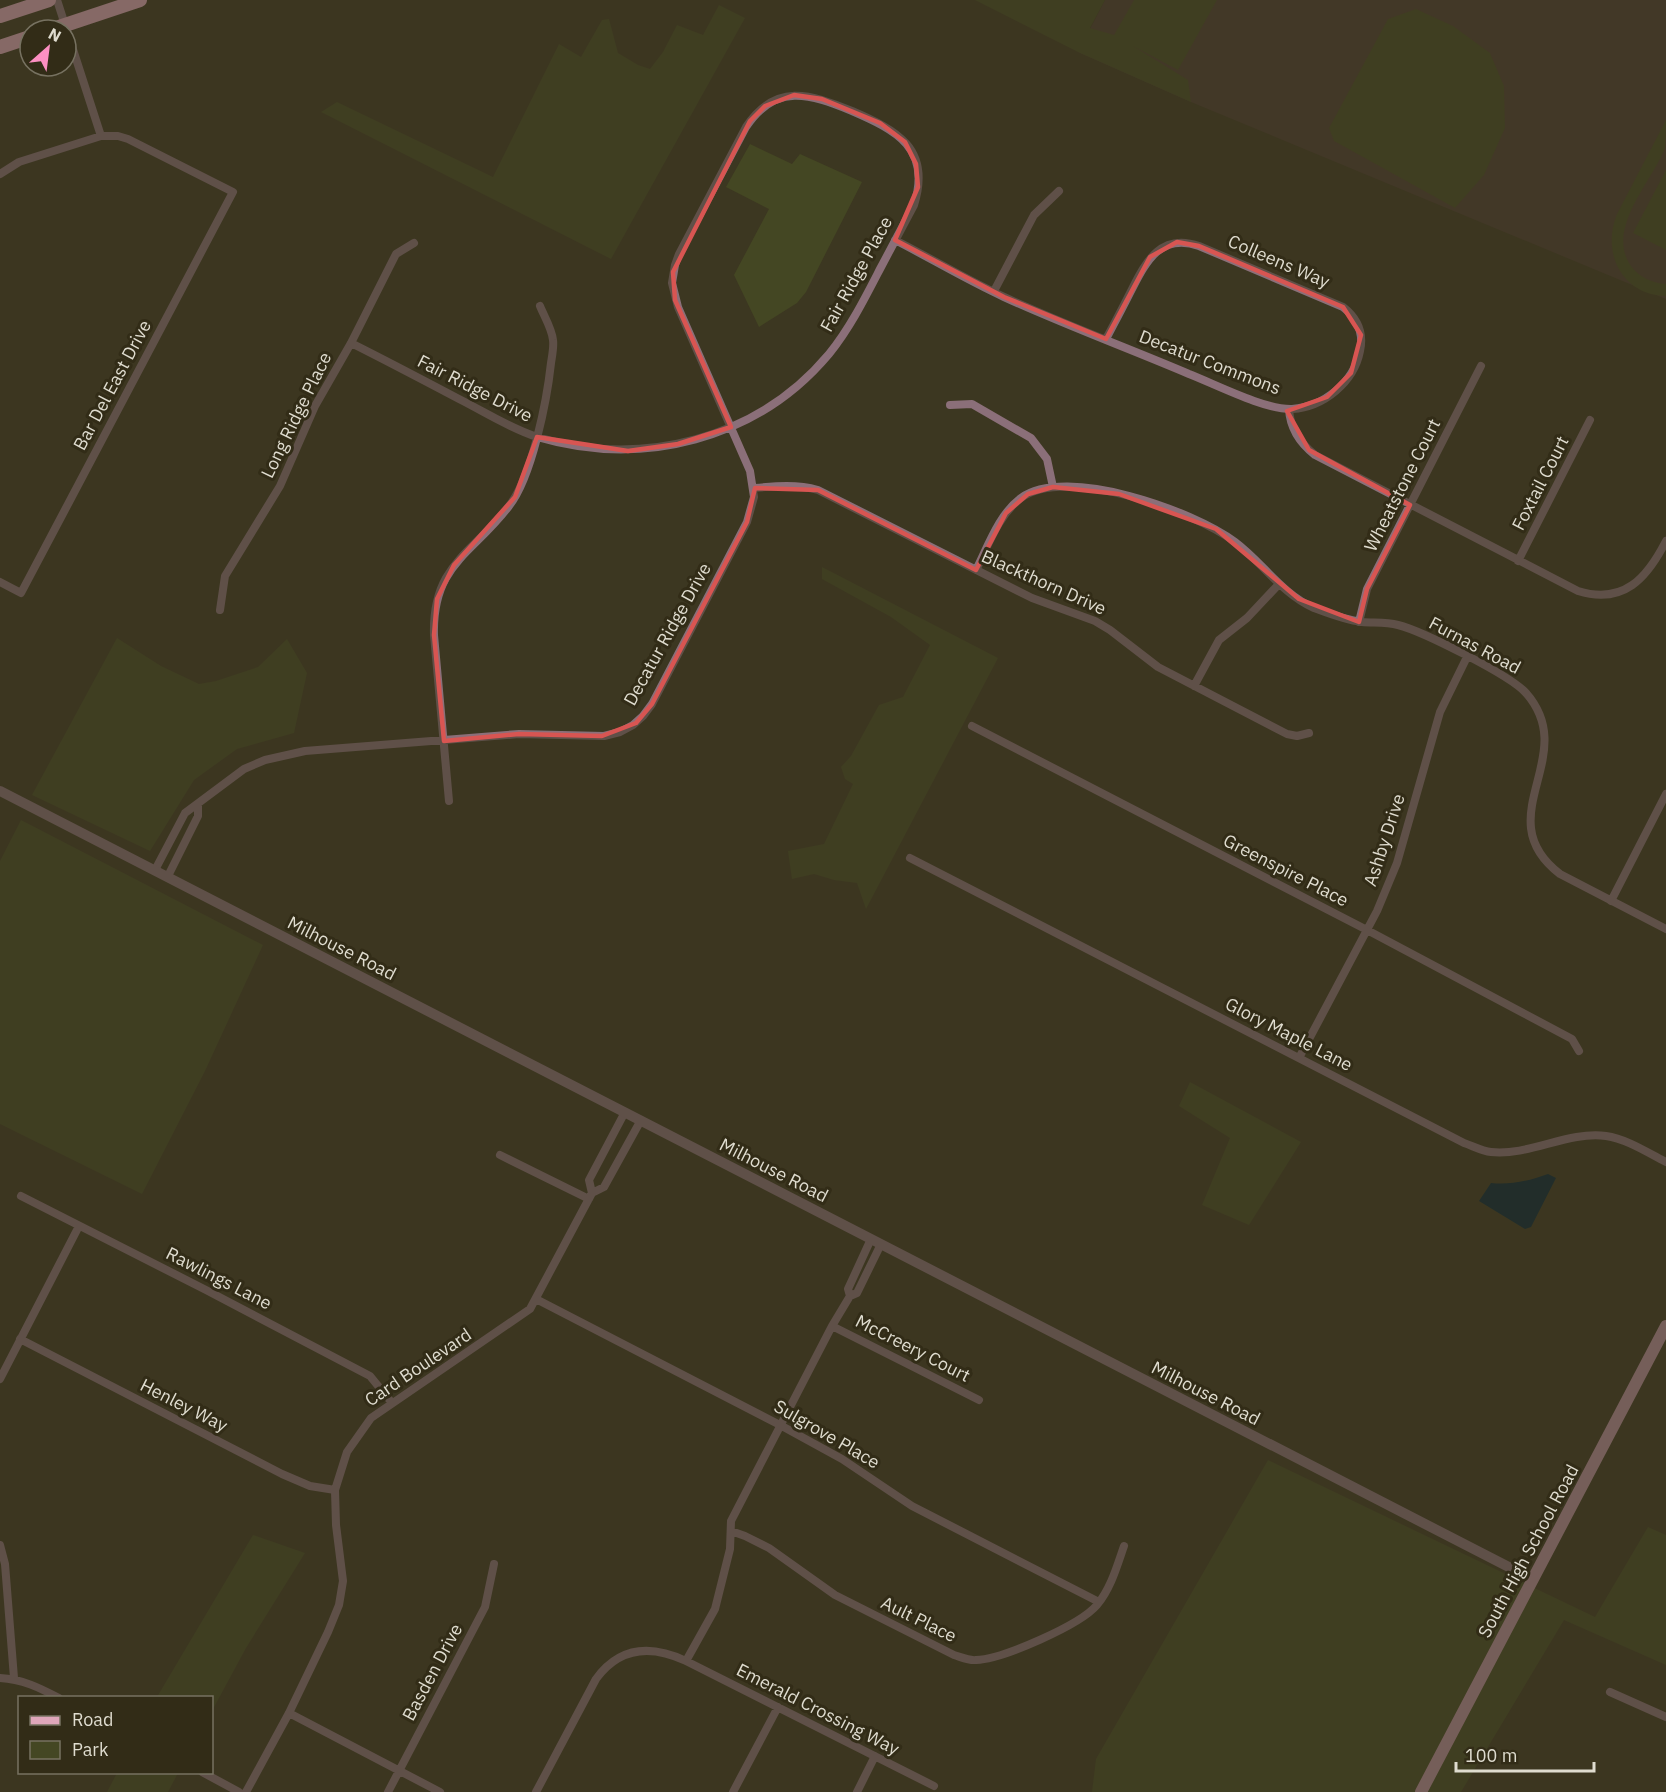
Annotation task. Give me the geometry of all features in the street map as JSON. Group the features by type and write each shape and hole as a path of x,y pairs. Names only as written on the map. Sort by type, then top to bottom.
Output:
{"main road":[{"path":"0,16 49,0"},
{"path":"78,21 140,0"},
{"path":"0,47 18,41"},
{"name":"South High School Road","path":"1421,1792 1666,1326"}],"street":[{"path":"57,0 63,18"},
{"path":"0,174 19,162 101,136 78,65"},
{"name":"Fair Ridge Place","path":"731,428 773,404 804,380 820,364 853,320 916,195 918,177 915,160 905,142 891,129 822,99 798,95"},
{"name":"Decatur Ridge Drive","path":"155,870 185,813 244,769 265,760 305,751 519,734 558,733 602,736 620,732 636,723 652,704 747,522 753,506 754,488 750,471 675,300 672,283 674,272 680,254 750,121 771,103 798,95"},
{"name":"Bar Del East Drive","path":"0,582 21,593 233,192 128,139 118,136 101,136"},
{"path":"994,291 1034,215 1059,191"},
{"name":"Decatur Commons","path":"895,240 994,291 1228,390 1273,407 1289,409 1296,433 1309,450 1410,505 1578,591 1602,594 1620,591 1639,581 1651,568 1666,541"},
{"name":"Long Ridge Place","path":"220,610 225,576 280,486 315,406 351,343 396,254 414,243"},
{"name":"Colleens Way","path":"1106,339 1145,264 1153,254 1173,243 1190,243 1198,246 1336,303 1347,309 1357,323 1362,340 1360,353 1351,373 1342,384 1320,401 1305,407 1289,409"},
{"path":"449,801 434,635 437,599 454,565 503,514 521,485 537,437 549,386 554,339 540,306"},
{"name":"Fair Ridge Drive","path":"351,343 517,430 577,446 628,451 678,444 731,428"},
{"name":"Wheatstone Court","path":"1359,622 1367,589 1481,366"},
{"path":"950,405 972,404 1032,438 1047,459 1053,487 1032,492 1011,507 1003,517 976,570"},
{"name":"Foxtail Court","path":"1518,561 1590,420"},
{"name":"Blackthorn Drive","path":"754,488 785,485 818,490 1040,602 1095,621 1158,667 1287,734 1297,736 1309,733"},
{"name":"Furnas Road","path":"1053,487 1094,489 1119,494 1152,502 1185,514 1216,529 1234,541 1261,563 1279,584 1312,607 1359,622 1398,625 1418,632 1512,681 1533,702 1544,729 1545,754 1529,821 1537,850 1553,870 1666,929"},
{"path":"1194,686 1222,638 1247,618 1279,584"},
{"name":"Ashby Drive","path":"1299,1058 1377,910 1402,848 1440,712 1467,657"},
{"name":"Greenspire Place","path":"972,726 1367,930 1572,1039 1579,1051"},
{"name":"Milhouse Road","path":"0,791 1532,1579"},
{"path":"1611,901 1666,794"},
{"path":"168,876 198,816 198,804"},
{"name":"Glory Maple Lane","path":"910,858 1464,1143 1488,1152 1507,1153 1581,1137 1607,1136 1637,1147 1666,1162"},
{"name":"Card Boulevard","path":"590,1196 589,1180 625,1112"},
{"name":"Card Boulevard","path":"246,1792 288,1713 339,1605 343,1581 336,1526 335,1490 347,1452 370,1419 530,1309 590,1196 604,1187 641,1120"},
{"path":"500,1155 590,1196"},
{"name":"Rawlings Lane","path":"21,1196 370,1376 392,1402"},
{"path":"0,1379 79,1226"},
{"path":"686,1661 715,1609 730,1549 732,1521 832,1326 850,1296 857,1293 876,1242"},
{"name":"Sulgrove Place","path":"536,1299 780,1425 842,1459 912,1506 1099,1602"},
{"name":"McCreery Court","path":"832,1326 979,1400"},
{"name":"Henley Way","path":"20,1339 282,1474 310,1486 335,1490"},
{"name":"Ault Place","path":"731,1531 769,1548 835,1595 954,1655 974,1661 992,1658 1045,1637 1081,1620 1099,1602"},
{"path":"0,1545 5,1564 14,1678"},
{"path":"1099,1602 1107,1591 1124,1546"},
{"name":"Basden Drive","path":"387,1792 485,1607 494,1564"},
{"name":"Emerald Crossing Way","path":"536,1792 604,1668 632,1652 646,1650 671,1654 686,1661 934,1786"},
{"path":"0,1678 14,1678 36,1685 55,1696"},
{"path":"1610,1692 1666,1717"},
{"path":"733,1792 778,1707"},
{"path":"288,1713 440,1792"},
{"path":"857,1792 875,1756"},
{"path":"204,1774 239,1792"}],"highlighted area":[{"path":"794,95 822,99 880,123 905,142 916,164 918,187 895,240 1004,297 1106,339 1150,257 1177,242 1199,246 1343,307 1361,335 1351,373 1327,397 1287,411 1309,450 1410,505 1367,589 1359,622 1299,599 1216,529 1119,494 1053,487 1028,494 1006,513 976,570 818,490 755,488 747,522 652,704 636,723 602,736 519,734 444,741 434,635 437,599 454,565 515,497 537,437 628,451 678,444 731,427 675,300 673,272 750,121 765,106"}],"shaded area":[{"path":"1105,0 1666,0 1666,299 1191,102 1078,52"}],"green space":[{"path":"975,0 1105,0 1090,28 1114,35 1134,0 1217,0 1178,70 1133,46 1188,80 1191,102 1078,52"},
{"path":"719,5 745,18 611,259 321,112 337,102 493,177 559,44 581,57 602,20 609,19 618,53 650,69 663,52 677,25 703,35"},
{"path":"1416,9 1453,26 1490,53 1504,86 1505,128 1484,175 1455,208 1334,141 1329,128 1388,19"},
{"path":"1666,120 1665,148 1627,221 1624,252 1631,266 1638,273 1646,279 1666,284 1666,296 1651,294 1627,280 1614,257 1612,243 1617,214"},
{"path":"750,144 792,164 800,154 862,182 806,292 797,303 759,327 734,275 769,209 726,187"},
{"path":"1666,170 1666,250 1633,233"},
{"path":"822,567 998,658 866,909 857,883 814,874 792,879 788,851 824,844 853,784 845,779 841,767 851,756 879,705 903,697 930,645 891,617 822,579"},
{"path":"117,638 161,666 199,684 216,681 258,667 287,639 307,673 294,733 237,749 194,780 150,851 32,795"},
{"path":"21,820 263,945 205,1071 142,1194 0,1124 0,861"},
{"path":"1190,1082 1301,1142 1249,1225 1202,1205 1230,1138 1179,1106"},
{"path":"1268,1460 1595,1617 1648,1527 1666,1535 1666,1665 1564,1620 1461,1792 1092,1792 1096,1759"},
{"path":"253,1535 305,1553 246,1648 213,1709 213,1696 158,1696"},
{"path":"116,1774 177,1774 168,1792 107,1792"}],"water":[{"path":"1548,1174 1556,1178 1531,1227 1525,1229 1479,1201 1491,1183 1520,1182"}]}
